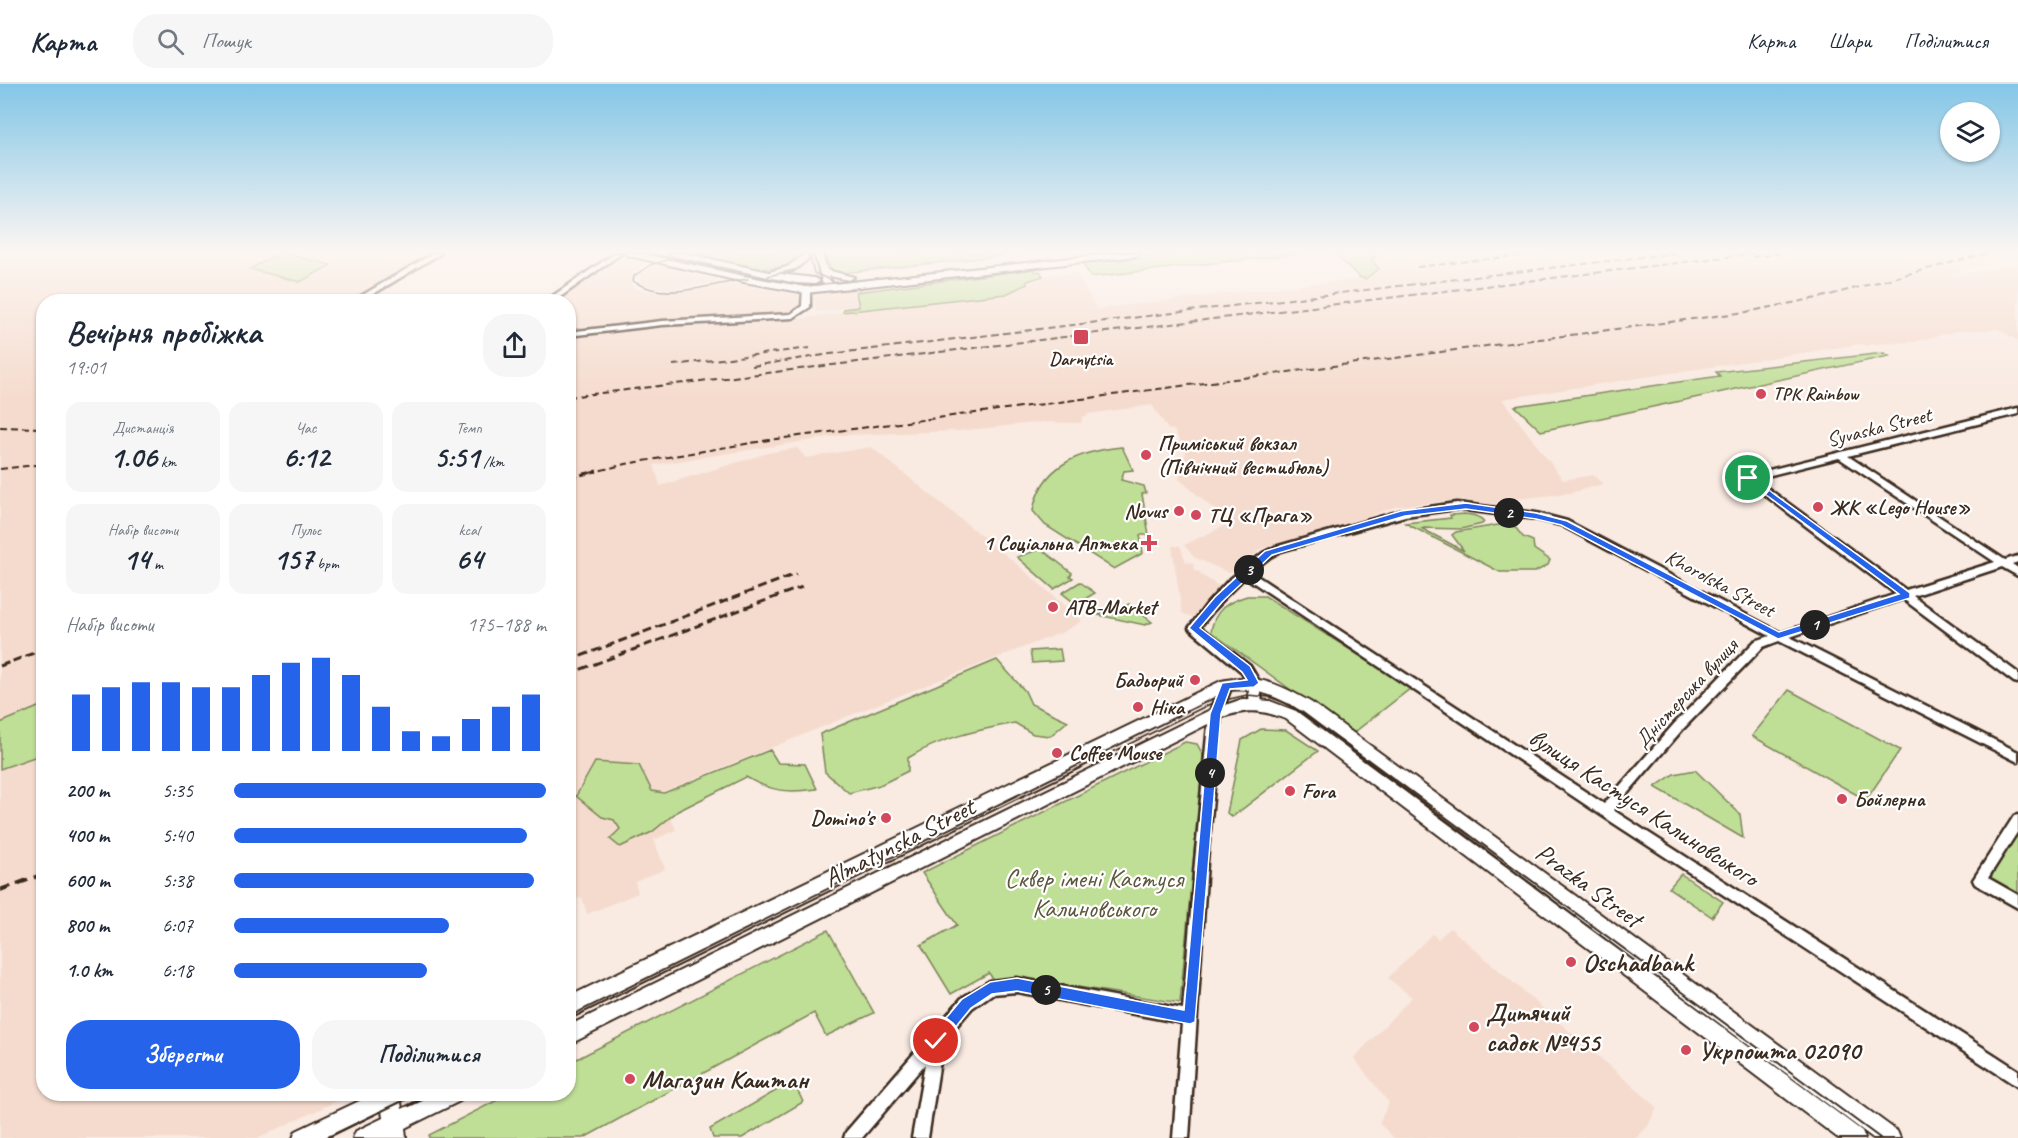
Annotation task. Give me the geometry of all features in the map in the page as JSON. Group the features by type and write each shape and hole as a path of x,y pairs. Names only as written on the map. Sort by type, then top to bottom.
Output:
{"street":[{"path":"576,333 662,323 793,316 806,307 806,302"},
{"name":"Syvaska Street","path":"1907,595 1748,478 2018,411"},
{"path":"1840,455 2018,573"},
{"name":"Khorolska Street","path":"1246,573 1263,557 1278,549 1418,510 1466,506 1536,516 1564,523 1778,636 2018,757"},
{"name":"Дністерська вулиця","path":"1605,812 1678,727 1759,644 1948,580 2018,559"},
{"path":"1246,573 1194,628 1246,669 1254,683 1256,705"},
{"name":"вулиця Кастуся Калиновського","path":"1246,573 1605,812 2018,1079"},
{"path":"1907,595 2018,679"},
{"name":"Almatynska Street","path":"576,1003 1226,686 1254,683"},
{"name":"Prazka Street","path":"1254,683 1275,688 1306,707 1890,1138"},
{"path":"1180,1138 1215,714 1226,686"},
{"name":"Almatynska Street","path":"576,1032 1215,714 1243,705 1256,705"},
{"name":"Prazka Street","path":"1256,705 1280,710 1311,729 1449,836 1855,1138"},
{"path":"2018,820 1980,880 2018,902"},
{"path":"852,1138 966,1003 990,988 1017,984 1190,1017"},
{"path":"920,1138 936,1041"},
{"path":"303,1138 380,1101"},
{"path":"393,1101 395,1130"},
{"path":"363,1138 395,1130 442,1101"}],"shaded area":[{"path":"0,302 36,302 36,1101 337,1101 258,1138 0,1138"},
{"path":"576,302 798,302 798,306 786,313 700,317 576,329"},
{"path":"814,302 858,302 859,307 816,312"},
{"path":"932,302 1093,302 1097,309 1155,302 2018,302 2018,341 1998,329 1957,331 1914,342 1867,346 1861,344 1502,399 1563,480 1593,475 1603,484 1570,493 1507,500 1506,509 1462,500 1397,506 1354,522 1260,549 1239,570 1229,573 1194,557 1184,545 1230,523 1179,479 1186,452 1174,430 1168,429 1152,405 1088,414 1082,418 1081,423 1043,422 957,431 842,435 654,465 660,486 768,453 797,448 806,458 871,447 1019,566 1082,621 1063,632 660,793 676,830 654,840 665,869 635,882 638,893 587,914 582,897 576,899 576,335 670,326 792,320"},
{"path":"1172,546 1180,546 1186,562 1193,563 1194,571 1200,572 1201,575 1219,586 1220,590 1198,615 1192,617 1182,613"},
{"name":"Дитячий садок №455","path":"1450,928 1657,1107 1648,1126 1636,1138 1394,1138 1379,1123 1389,1103 1354,1058 1412,997 1388,978 1432,934 1438,939"}],"green space":[{"path":"858,302 932,302 843,312 843,309 859,307"},
{"path":"1884,353 1889,356 1541,431 1515,406 1720,376 1716,372"},
{"path":"1122,447 1133,470 1124,471 1121,480 1144,486 1146,493 1142,494 1149,535 1140,535 1143,553 1114,569 1045,525 1033,511 1037,495 1044,482 1065,463 1092,452"},
{"path":"1450,515 1473,515 1484,522 1461,529 1421,528 1464,551 1452,535 1456,532 1498,525 1515,527 1523,537 1533,541 1534,549 1550,560 1548,565 1535,572 1500,572 1405,523 1451,518"},
{"path":"1041,549 1072,573 1070,576 1073,578 1054,589 1017,557"},
{"path":"1080,582 1095,593 1076,604 1062,593"},
{"path":"1247,596 1265,596 1411,688 1352,734 1211,632 1215,618 1223,608"},
{"path":"1129,604 1152,622 1145,625 1098,615 1114,605 1120,609"},
{"path":"1060,649 1062,661 1032,663 1030,651"},
{"path":"997,660 1025,691 1031,704 1068,721 1050,736 1033,734 1015,723 946,740 908,758 908,771 880,785 849,793 825,772 820,734"},
{"path":"1789,690 1900,750 1866,800 1752,736"},
{"path":"36,708 36,756 0,769 0,723"},
{"path":"1261,729 1286,730 1318,751 1232,817 1227,813 1242,740"},
{"name":"Сквер імені Кастуся Калиновського","path":"1185,742 1197,744 1203,755 1180,1003 1021,978 994,981 989,973 951,994 921,945 957,925 922,873"},
{"path":"770,750 778,763 805,764 817,789 780,790 764,786 746,777 678,811 652,832 620,847 610,839 620,829 614,820 602,817 576,796 595,762 639,765 652,791 664,793"},
{"path":"1695,770 1740,814 1743,838 1655,787 1674,774"},
{"path":"2018,831 2018,900 1988,882"},
{"path":"1681,874 1723,902 1712,917 1669,888"},
{"path":"828,930 874,1013 826,1036 814,1013 584,1138 430,1138 429,1135 495,1101 576,1101 576,1059"},
{"path":"793,1081 803,1102 742,1138 713,1138 710,1129"}],"tram line":[{"path":"1095,761 1212,703 1247,695 1269,697 1291,705 1369,761"},
{"path":"576,1016 1098,759"},
{"path":"1367,759 1880,1138"},
{"path":"326,1138 403,1101"},
{"path":"409,1106 420,1101"}],"railway":[{"path":"752,366 830,354 1263,302"},
{"path":"576,396 1352,302"},
{"path":"590,473 626,464 769,440 1746,312 1796,302"},
{"path":"673,365 810,348"},
{"path":"0,427 36,428"},
{"path":"0,469 36,465"},
{"path":"576,476 597,471"},
{"path":"576,658 796,574"},
{"path":"576,671 802,587"},
{"path":"0,666 36,652"},
{"path":"0,890 36,877"}],"place":[{"name":"Darnytsia","path":"1081,337"},
{"name":"ТРК Rainbow","path":"1761,394"},
{"name":"Приміський вокзал (Північний вестибюль)","path":"1146,455"},
{"name":"ЖК «Lego House»","path":"1818,507"},
{"name":"Novus","path":"1179,511"},
{"name":"ТЦ «Прага»","path":"1196,515"},
{"name":"1 Соціальна Аптека","path":"1149,543"},
{"name":"ATB-Market","path":"1053,607"},
{"name":"Бадьорий","path":"1195,680"},
{"name":"Ніка","path":"1138,707"},
{"name":"Coffee Mouse","path":"1057,753"},
{"name":"Fora","path":"1290,791"},
{"name":"Бойлерна","path":"1842,799"},
{"name":"Domino's","path":"886,818"},
{"name":"Oschadbank","path":"1571,962"},
{"name":"Дитячий садок №455","path":"1474,1027"},
{"name":"Укрпошта 02090","path":"1686,1050"},
{"name":"Магазин Каштан","path":"630,1079"}],"route":[{"path":"936,1041 966,1003 990,988 1017,984 1190,1017 1215,714 1226,686 1254,683 1246,669 1194,628 1218,599 1263,557 1278,549 1404,513 1466,506 1536,516 1564,523 1778,636 1907,595 1748,478"}]}
